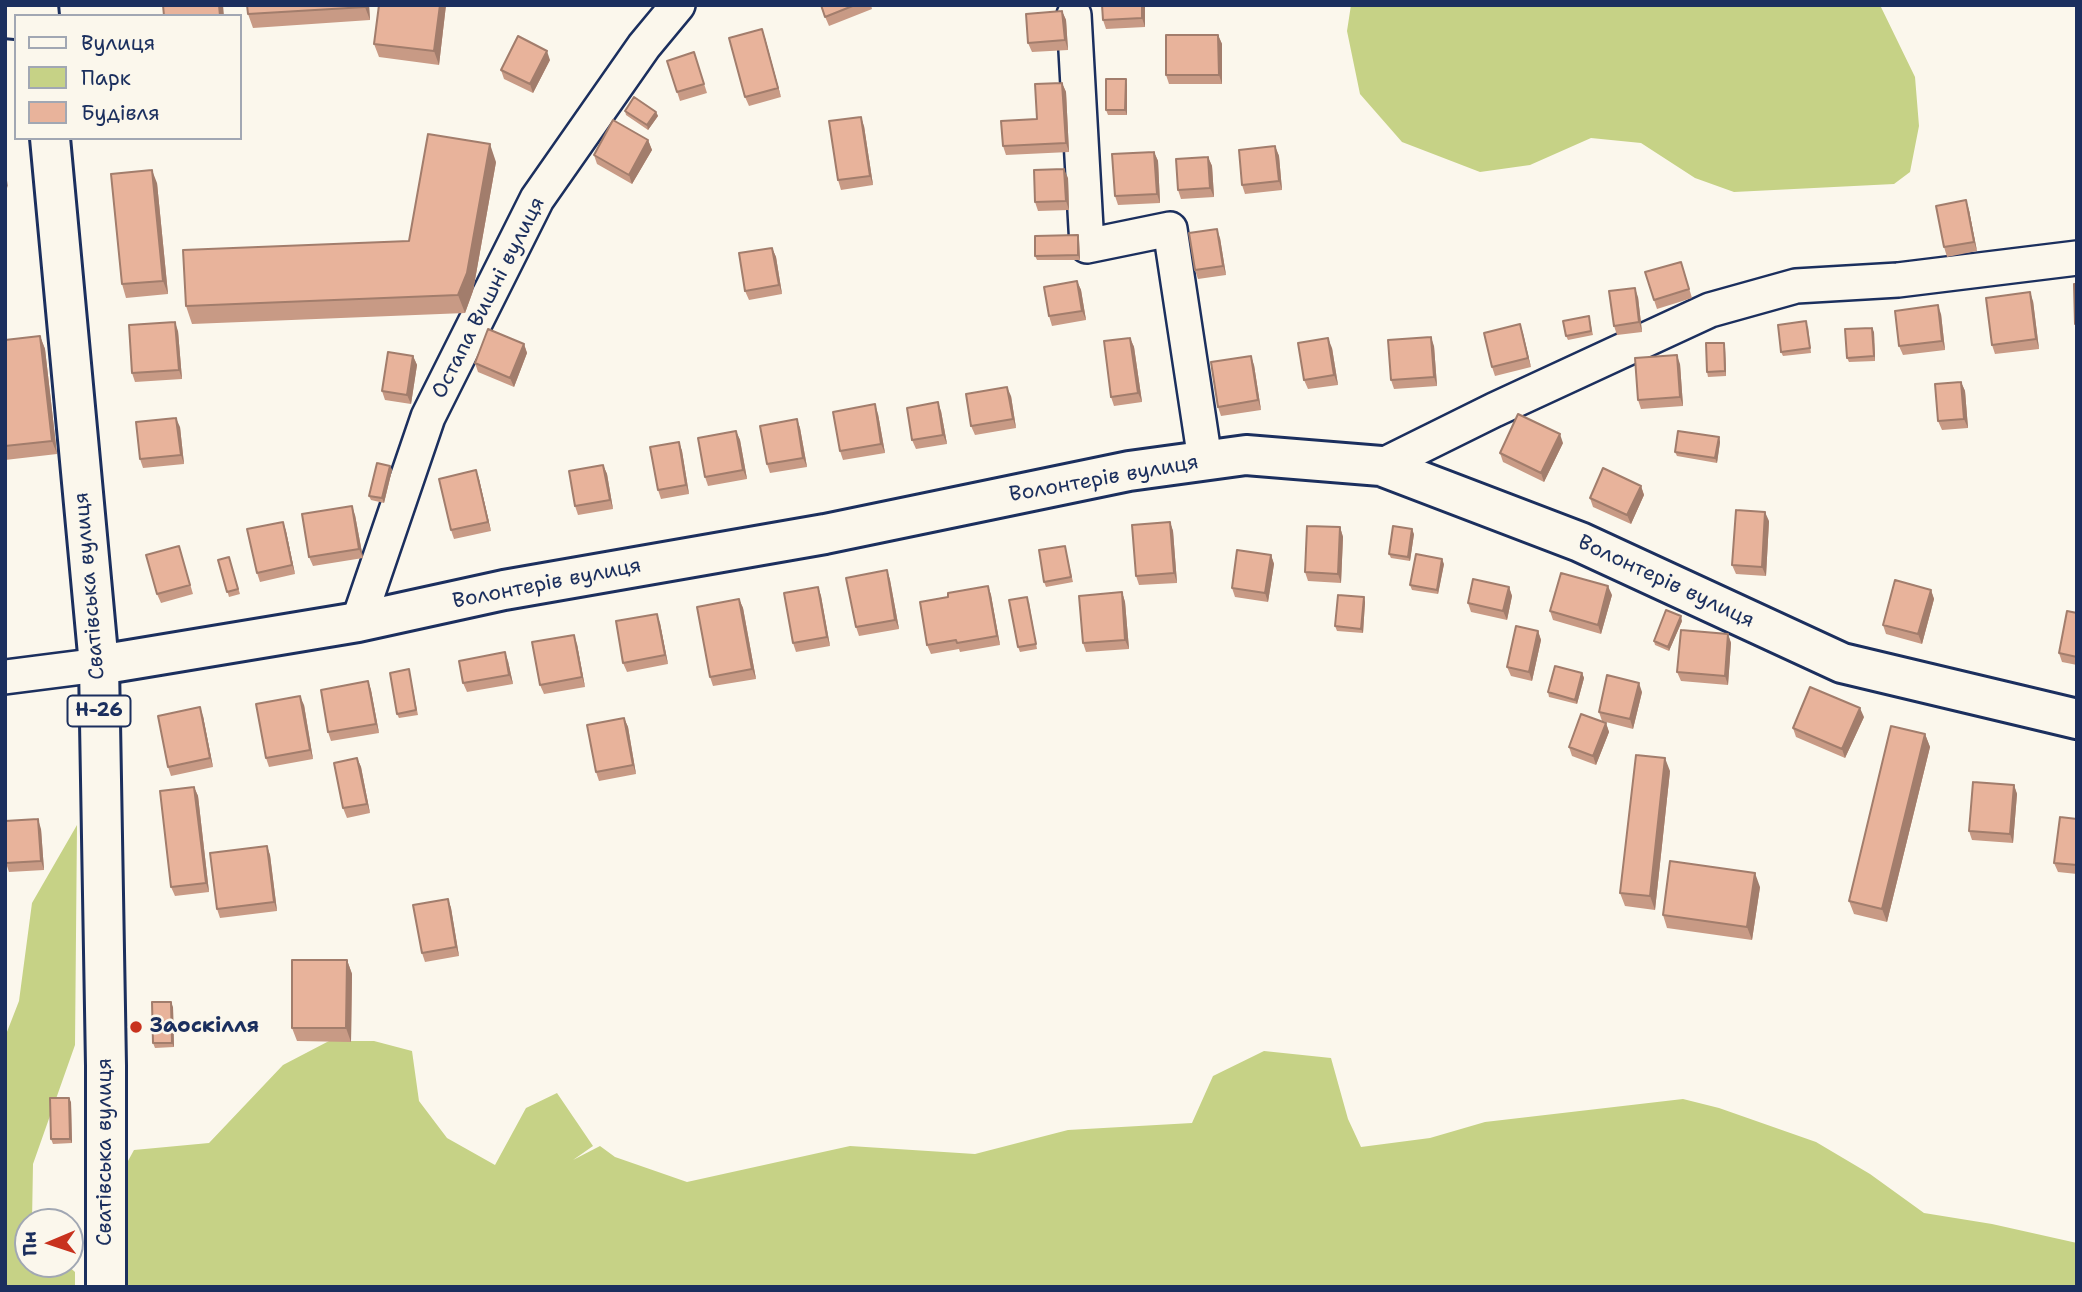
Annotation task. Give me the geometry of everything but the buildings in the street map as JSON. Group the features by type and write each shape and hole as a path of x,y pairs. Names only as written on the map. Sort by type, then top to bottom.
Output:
{"street":[{"name":"Остапа Вишні вулиця","path":"359,622 434,404 537,199 644,46 678,5"},
{"path":"644,46 705,5"},
{"path":"1074,15 1087,246 1170,229 1205,460"},
{"name":"Сватівська вулиця","path":"50,140 99,665 106,1066 106,1287"},
{"path":"1381,466 1494,410 1710,310 1796,286 1898,280 2077,258"},
{"name":"Волонтерів вулиця","path":"99,665 359,622 504,590 825,534 1129,471 1246,455 1381,466 1580,542 1842,663 2077,719"},
{"path":"5,677 99,665"}],"green space":[{"path":"1351,5 1880,5 1915,77 1919,126 1910,172 1894,184 1734,192 1695,178 1641,143 1591,138 1530,165 1480,172 1402,142 1360,94 1347,31"},
{"path":"77,825 75,1045 33,1164 32,1208 14,1208 14,1278 75,1278 75,1287 5,1287 5,1037 19,1001 32,903"},
{"path":"329,1041 374,1041 412,1051 419,1101 447,1138 495,1165 526,1108 557,1093 593,1146 573,1160 600,1146 615,1157 687,1182 850,1146 975,1154 1068,1130 1192,1123 1213,1076 1264,1051 1331,1058 1348,1119 1361,1147 1430,1138 1485,1122 1683,1099 1719,1108 1816,1142 1870,1174 1924,1213 1992,1224 2077,1243 2077,1287 114,1287 112,1190 134,1150 209,1143 283,1065"}],"place":[{"name":"Заоскілля","path":"136,1027"}]}
